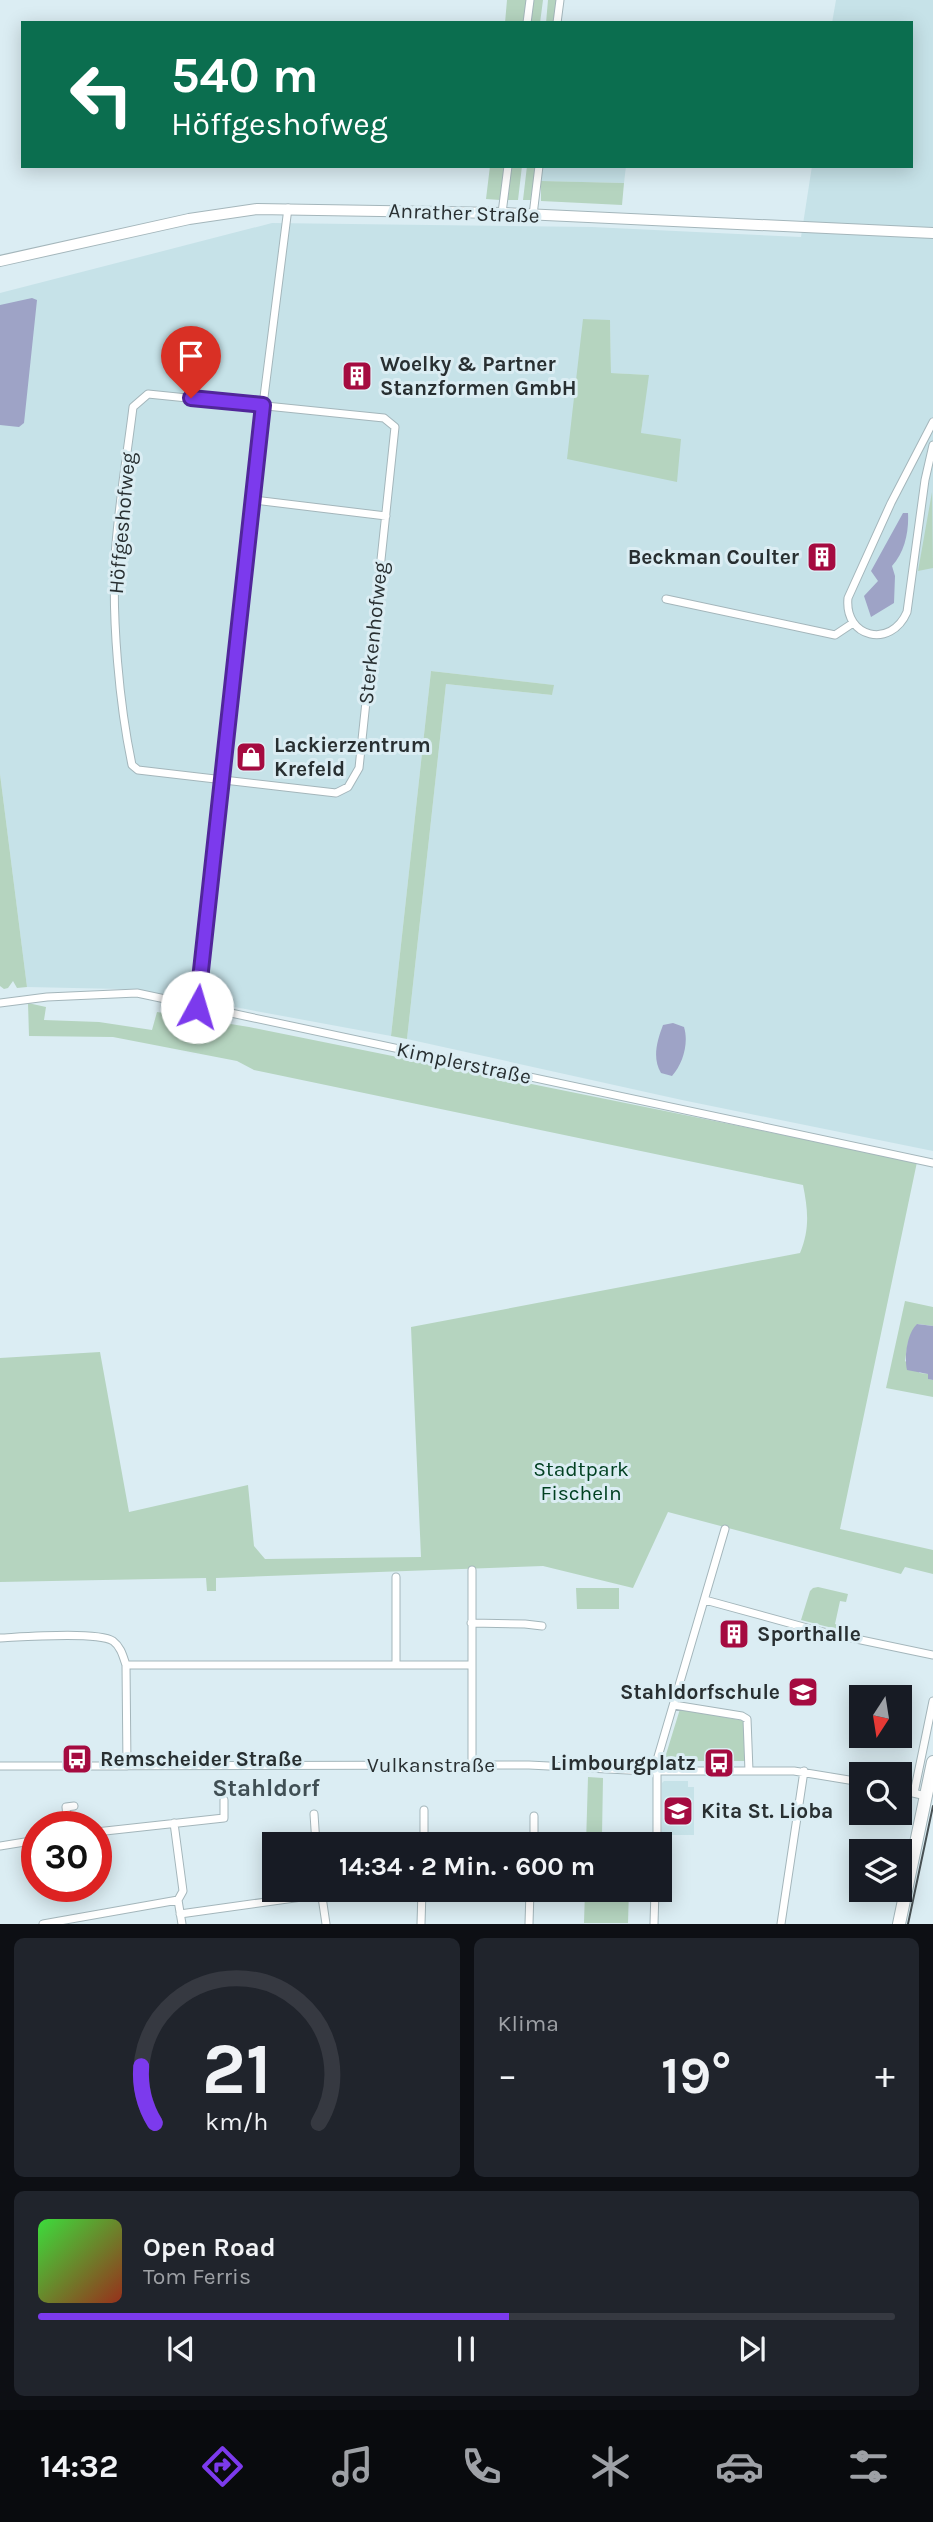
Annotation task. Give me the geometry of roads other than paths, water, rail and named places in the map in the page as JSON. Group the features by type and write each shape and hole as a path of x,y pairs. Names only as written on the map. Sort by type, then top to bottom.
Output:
{"main road":[{"name":"Anrather Straße","path":"0,261 242,209 502,213 933,233"},
{"path":"899,1923 920,1794 933,1762"}],"street":[{"path":"527,21 530,0"},
{"path":"557,21 560,0"},
{"path":"502,213 508,168"},
{"path":"533,215 539,168"},
{"path":"197,1007 263,405 288,208"},
{"name":"Höffgeshofweg","path":"222,779 138,769 132,765 118,649 116,555 133,407 148,394 263,405"},
{"name":"Sterkenhofweg","path":"222,779 336,793 348,787 359,768 395,427 384,418 263,405"},
{"path":"933,422 852,585 847,607 852,622 860,630 875,635 890,632 903,621 933,445"},
{"path":"254,500 386,516"},
{"path":"666,599 835,635 852,622"},
{"name":"Kimplerstraße","path":"0,1003 59,996 137,993 930,1160"},
{"path":"657,1832 657,1760 725,1529"},
{"path":"472,1570 472,1765"},
{"path":"396,1577 396,1665"},
{"path":"705,1600 818,1631 933,1655"},
{"path":"471,1623 542,1626"},
{"path":"0,1638 78,1636 114,1642 122,1652 126,1665 127,1766"},
{"path":"126,1665 471,1665"},
{"path":"912,1792 920,1794 933,1700"},
{"path":"674,1705 747,1718 749,1771"},
{"name":"Vulkanstraße","path":"0,1766 543,1766 656,1772 804,1771 849,1780"},
{"path":"781,1923 804,1771"},
{"path":"112,1830 224,1818 224,1800"},
{"path":"66,1811 66,1807 74,1806"},
{"path":"424,1810 425,1832"},
{"path":"314,1814 315,1832"},
{"path":"534,1816 534,1832"},
{"path":"174,1823 183,1891 178,1900 182,1923"},
{"path":"0,1846 21,1843"},
{"path":"43,1923 178,1900"},
{"path":"180,1914 266,1902"},
{"path":"323,1902 326,1923"},
{"path":"421,1923 422,1902"},
{"path":"529,1923 530,1902"},
{"path":"654,1923 655,1902"}],"water":[{"path":"32,298 37,300 24,423 19,427 0,425 0,305"},
{"path":"903,513 908,513 908,527 903,548 892,566 895,576 894,603 871,617 864,596 878,581 871,571"},
{"path":"673,1023 684,1027 686,1040 682,1059 672,1076 661,1073 656,1055 663,1025"},
{"path":"917,1324 933,1326 933,1380 928,1379 928,1374 907,1370 907,1345"}],"tram line":[{"path":"908,1924 933,1806"}],"place":[{"name":"Woelky & Partner Stanzformen GmbH","path":"357,376"},
{"name":"Beckman Coulter","path":"822,557"},
{"name":"Lackierzentrum Krefeld","path":"251,757"},
{"name":"Sporthalle","path":"734,1634"},
{"name":"Stahldorfschule","path":"803,1692"},
{"name":"Remscheider Straße","path":"77,1759"},
{"name":"Limbourgplatz","path":"719,1763"},
{"name":"Kita St. Lioba","path":"678,1811"}],"district":[{"name":"Stahldorf","path":"266,1788"}],"park label":[{"name":"Stadtpark Fischeln","path":"581,1481"}]}
